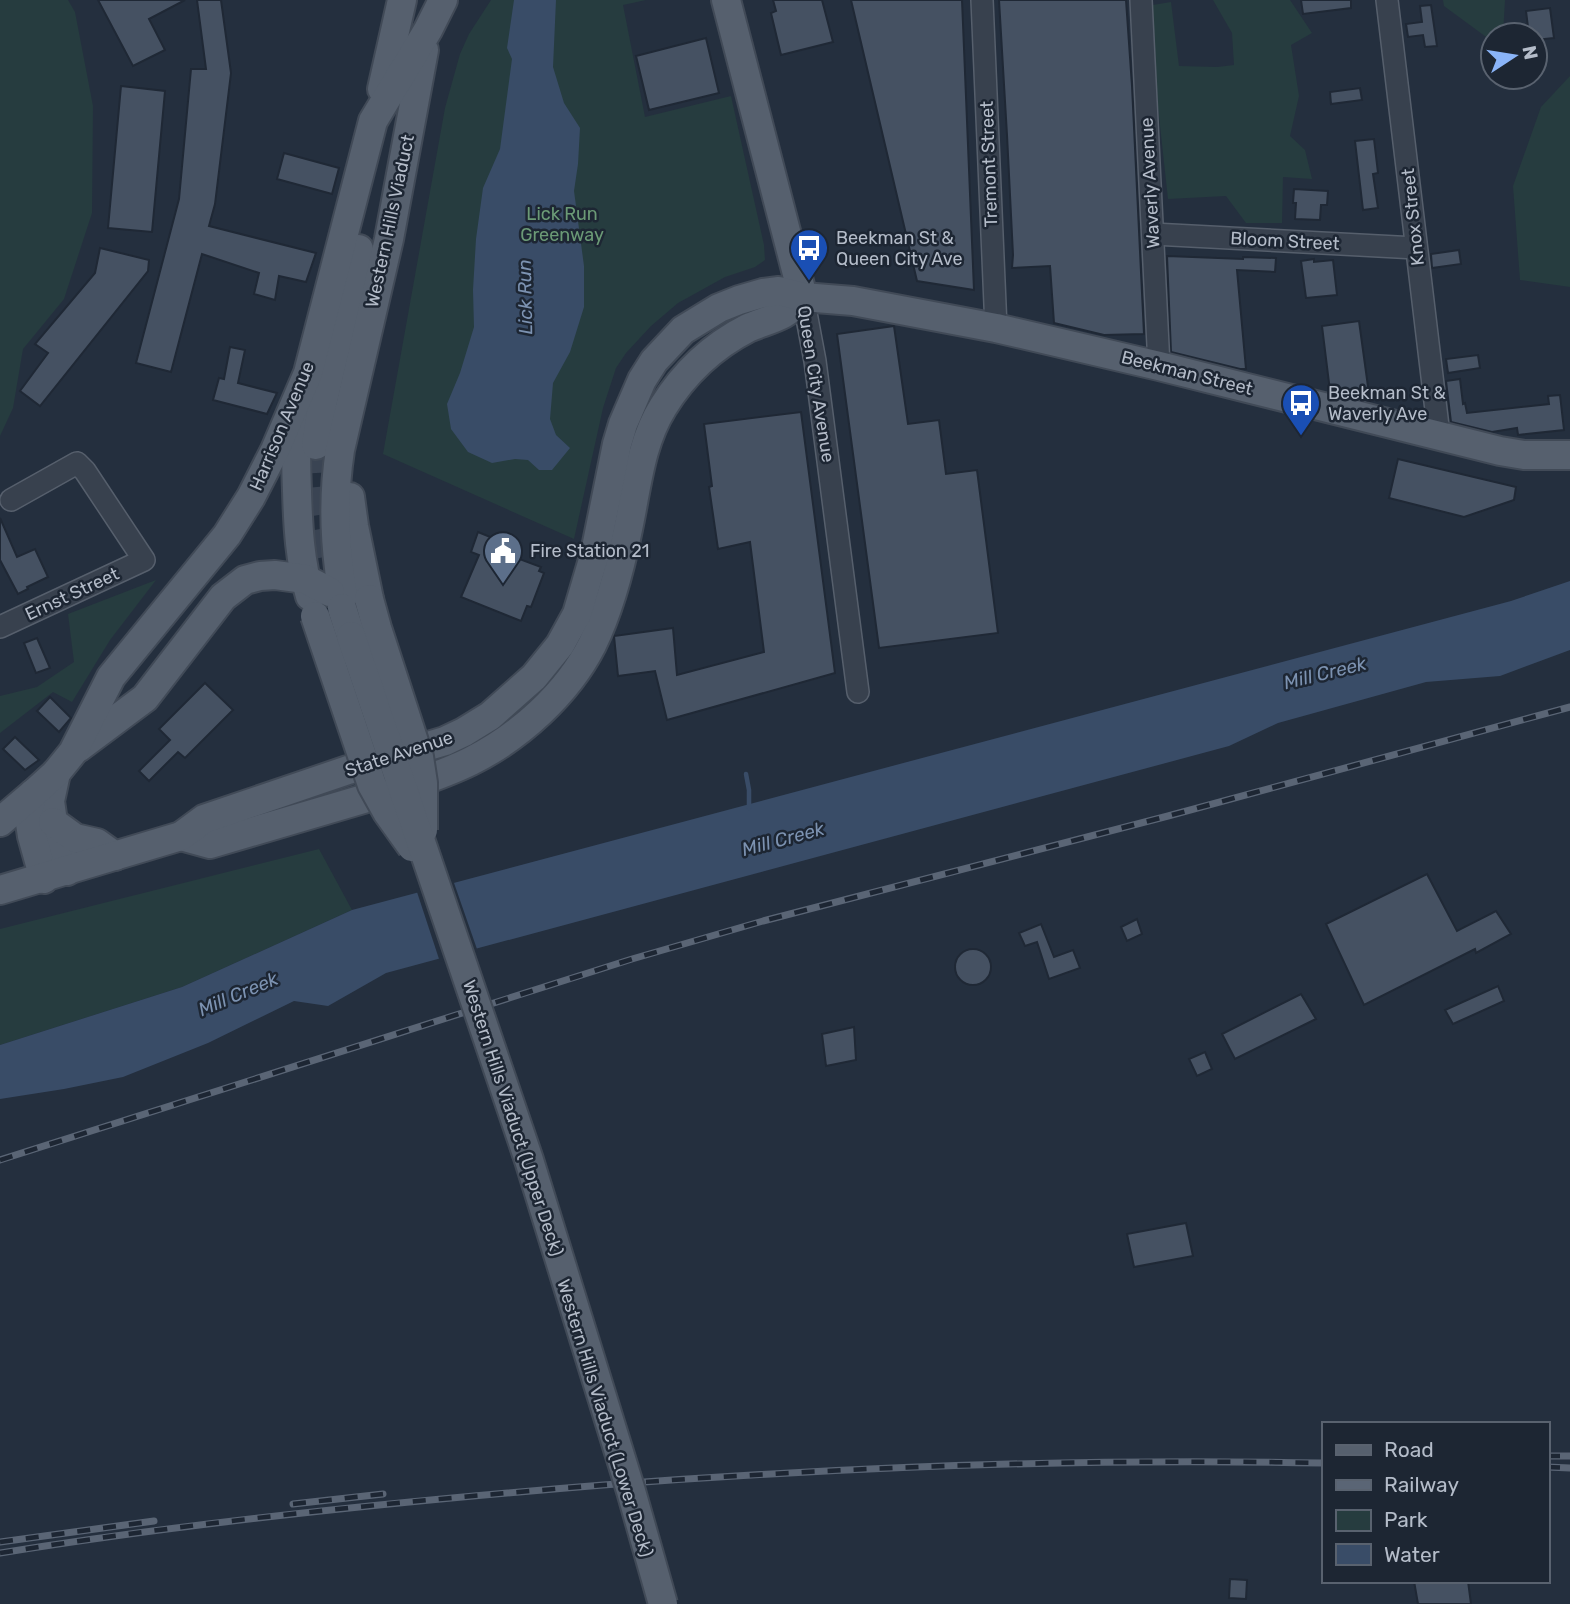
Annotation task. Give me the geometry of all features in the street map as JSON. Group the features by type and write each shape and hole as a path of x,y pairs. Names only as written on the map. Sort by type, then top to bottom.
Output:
{"main road":[{"path":"373,121 402,0"},
{"name":"Harrison Avenue","path":"55,875 50,801 64,762 111,677 227,535 251,498 275,450 308,373 373,121 443,0"},
{"name":"Queen City Avenue","path":"726,0 803,297"},
{"name":"Western Hills Viaduct","path":"349,411 389,239 428,30"},
{"name":"Western Hills Viaduct (Lower Deck)","path":"401,75 323,401 319,459 298,530 305,579 372,785 427,874 528,1165 661,1604"},
{"name":"Beekman Street","path":"803,297 853,301 996,328 1512,453 1570,455"},
{"name":"State Avenue","path":"0,890 181,836 210,844 411,785 472,761 499,745 526,724 565,686 590,648 618,573 647,439 665,404 701,360 749,328 784,314 803,297"},
{"path":"308,373 299,420 319,459"},
{"name":"Western Hills Viaduct (Upper Deck)","path":"349,411 319,459 307,528 317,560 351,636 529,1160 631,1491 661,1604"},
{"name":"Western Hills Viaduct (Lower Deck)","path":"319,459 354,526 377,628 419,757 423,783 427,874"},
{"name":"Western Hills Viaduct (Upper Deck)","path":"319,459 335,478 339,569 351,636"},
{"path":"64,762 145,698 223,597 245,580 275,575 305,579 336,600 366,683 427,874"},
{"name":"Harrison Avenue","path":"0,821 34,793 64,762"},
{"path":"34,793 28,810 32,836 55,875"},
{"path":"53,822 75,838 97,843 116,856"}],"street":[{"name":"Tremont Street","path":"982,0 996,328"},
{"name":"Waverly Avenue","path":"1141,0 1160,366"},
{"name":"Knox Street","path":"1387,0 1438,435"},
{"name":"Bloom Street","path":"1153,234 1416,248"},
{"name":"Queen City Avenue","path":"803,297 815,361 858,692"},
{"name":"Ernst Street","path":"0,627 144,560 77,463 11,500"}],"green space":[{"path":"0,0 68,0 75,12 93,106 92,213 64,299 23,349 13,408 0,436"},
{"name":"Lick Run Greenway","path":"491,0 646,0 623,5 645,117 731,96 764,245 765,260 755,267 725,277 678,303 651,326 616,368 603,408 574,539 383,454 445,108 460,54 469,34"},
{"path":"1213,0 1290,0 1312,33 1291,45 1299,96 1290,136 1305,150 1312,179 1283,177 1282,223 1246,223 1226,196 1168,199 1147,6 1171,2 1179,66 1234,65 1232,33"},
{"path":"1443,0 1505,0 1504,21 1479,21 1479,32 1444,6"},
{"path":"1570,76 1570,287 1520,280 1513,186 1541,107"},
{"path":"156,580 110,640 72,702 53,692 0,733 0,696 37,687 74,662 68,614"},
{"path":"319,849 352,910 182,987 0,1045 0,929"}],"water":[{"path":"514,0 556,0 553,67 564,103 580,128 574,191 584,266 584,307 570,352 553,383 550,419 556,435 570,448 552,470 539,470 528,460 492,463 468,452 451,429 447,404 474,327 476,239 483,188 500,149 512,59 507,48"},
{"name":"Mill Creek","path":"1570,581 1570,650 1500,676 1426,682 1278,723 1229,746 386,973 328,1006 294,1001 208,1043 123,1077 0,1099 0,1045 182,987 352,910 1511,601"}],"pier":[{"path":"453,880 478,952 440,962 416,889"}],"building":[{"path":"98,0 185,0 149,19 165,50 133,66"},
{"path":"197,0 221,0 231,73 215,204 209,226 316,253 306,282 279,276 275,300 254,294 259,273 202,254 171,372 136,363 179,199 191,69 206,69"},
{"path":"773,0 822,0 833,42 781,55 771,13 776,11"},
{"path":"851,0 962,0 974,290 917,281"},
{"path":"999,0 1126,0 1144,334 1104,335 1054,323 1050,266 1012,268"},
{"path":"1301,0 1351,0 1351,8 1303,14"},
{"path":"1431,5 1437,46 1425,47 1423,35 1408,37 1406,24 1422,22 1420,6"},
{"path":"1550,8 1554,38 1549,39 1549,21 1527,21 1526,11"},
{"path":"706,38 719,93 649,110 636,56"},
{"path":"121,86 165,91 152,232 108,228"},
{"path":"1360,88 1362,100 1331,104 1330,92"},
{"path":"1374,139 1378,173 1373,174 1378,208 1363,210 1355,141"},
{"path":"284,153 339,168 332,194 277,179"},
{"path":"1294,189 1328,191 1327,205 1321,205 1320,220 1295,219"},
{"path":"100,248 149,260 148,271 40,406 20,391 48,353 35,344 95,273"},
{"path":"1459,250 1461,264 1432,268 1431,254"},
{"path":"1167,256 1276,258 1275,272 1237,270 1246,369 1171,352"},
{"path":"1314,259 1314,262 1333,260 1337,295 1306,298 1301,261"},
{"path":"1359,321 1370,401 1330,391 1322,326"},
{"path":"894,326 908,424 939,420 946,474 977,470 998,633 879,648 837,334"},
{"path":"230,347 245,350 238,383 277,393 267,414 213,400 219,378 224,379"},
{"path":"1478,355 1480,368 1448,373 1446,359"},
{"path":"1460,379 1463,404 1465,403 1467,413 1549,404 1548,396 1560,395 1564,430 1518,435 1517,428 1492,432 1451,422 1446,381"},
{"path":"801,412 835,673 667,720 655,671 618,676 614,636 673,628 677,675 764,652 750,542 718,549 704,424"},
{"path":"1398,459 1516,487 1514,500 1464,517 1389,498"},
{"path":"0,518 17,557 35,549 48,577 18,594 0,560"},
{"name":"Fire Station 21","path":"478,532 510,545 506,554 541,567 539,571 544,573 531,607 527,606 521,621 461,597 479,555 471,552"},
{"path":"37,638 50,668 36,673 24,643"},
{"path":"205,683 233,710 185,758 178,752 149,781 139,771 170,740 159,729"},
{"path":"50,697 71,718 59,732 37,711"},
{"path":"15,737 39,760 25,770 3,749"},
{"path":"1427,874 1457,931 1496,911 1511,934 1476,953 1475,949 1364,1005 1326,924"},
{"path":"1137,919 1142,934 1127,941 1121,927"},
{"path":"1041,924 1054,957 1073,950 1080,968 1049,979 1037,942 1025,946 1019,933"},
{"path":"973,949 986,954 991,967 986,980 973,985 960,980 955,967 960,954"},
{"path":"1498,986 1504,1001 1453,1024 1445,1010"},
{"path":"1301,994 1316,1019 1235,1059 1222,1034"},
{"path":"854,1027 856,1060 826,1066 822,1034"},
{"path":"1205,1052 1212,1069 1197,1076 1189,1059"},
{"path":"1186,1223 1193,1256 1134,1267 1127,1234"},
{"path":"1230,1579 1247,1580 1246,1599 1229,1598"},
{"path":"1414,1583 1468,1583 1471,1604 1418,1604"}],"waterway":[{"name":"Lick Run","path":"746,774 749,808"}],"tunnel":[{"path":"316,445 319,505 331,565"}],"railway":[{"path":"0,1160 632,959 763,921 1168,816 1570,707"},
{"path":"1549,1456 1570,1456"},
{"path":"0,1553 301,1513 528,1491 693,1479 963,1465 1322,1463"},
{"path":"1549,1467 1570,1468"},
{"path":"293,1504 383,1494"},
{"path":"0,1542 154,1521"}],"place":[{"name":"Beekman St & Queen City Ave","path":"809,282"},
{"name":"Beekman St & Waverly Ave","path":"1301,437"},
{"name":"Fire Station 21","path":"503,585"}]}
